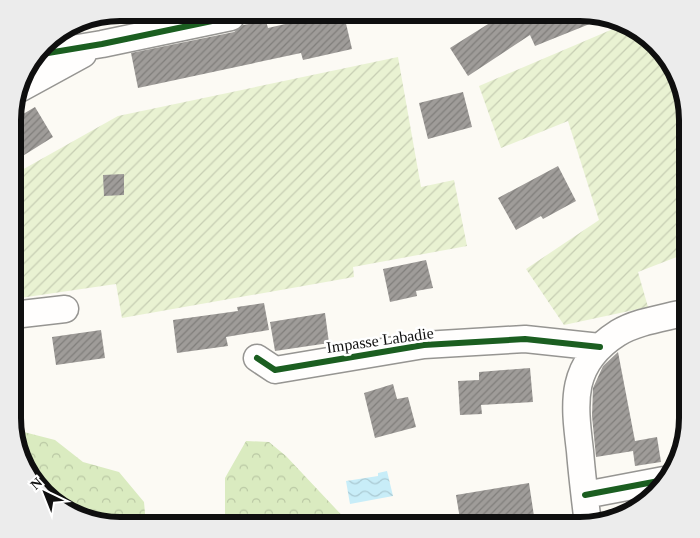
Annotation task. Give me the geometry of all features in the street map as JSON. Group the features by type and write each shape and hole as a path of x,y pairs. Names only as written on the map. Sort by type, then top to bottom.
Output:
{"street":[{"path":"48,53 102,44 210,21"},
{"path":"28,84 102,44"},
{"path":"21,314 65,308"},
{"path":"587,516 574,405 578,385 587,364 600,347 619,332 643,323 679,314"},
{"name":"Impasse Labadie","path":"257,358 275,370 424,345 525,339 600,347"},
{"path":"585,495 655,482"}],"green space":[{"path":"615,28 635,38 658,60 671,82 679,114 679,256 638,272 648,307 564,325 526,269 599,220 568,121 501,148 479,86"},
{"path":"398,57 421,187 454,180 467,246 353,267 354,277 122,318 116,284 21,298 21,171 118,116"},
{"path":"22,432 55,440 83,462 119,472 144,502 145,517 101,515 71,503 50,488 38,473 29,456"},
{"path":"246,441 269,442 286,456 343,517 225,517 225,478"}],"water":[{"path":"387,471 393,496 350,504 346,481 378,476 378,473"}],"building":[{"path":"266,21 268,28 298,21 345,21 352,49 303,60 301,53 138,88 131,53 234,32 243,25"},
{"path":"493,21 594,22 535,46 530,35 468,76 450,48"},
{"path":"463,92 472,127 428,139 419,103"},
{"path":"35,107 53,137 21,157 21,120 21,115"},
{"path":"558,166 576,201 543,219 541,216 516,230 498,198"},
{"path":"124,174 124,195 104,196 103,175"},
{"path":"426,260 433,288 416,291 417,296 390,302 383,269"},
{"path":"264,303 269,330 226,337 228,346 177,353 173,320 238,311 237,307"},
{"path":"325,313 329,343 275,351 270,322"},
{"path":"101,330 105,358 56,365 52,337"},
{"path":"618,352 635,441 657,437 661,462 635,466 633,451 596,457 592,416 593,388 603,366"},
{"path":"530,368 533,402 481,405 482,414 460,415 458,381 479,380 479,372"},
{"path":"393,384 397,399 408,397 416,427 375,438 364,393"},
{"path":"529,483 534,516 460,517 456,495"}],"cycle path":[{"path":"48,53 102,44 212,21"},
{"path":"257,358 275,370 424,345 525,339 600,347"},
{"path":"585,495 655,482"}]}
